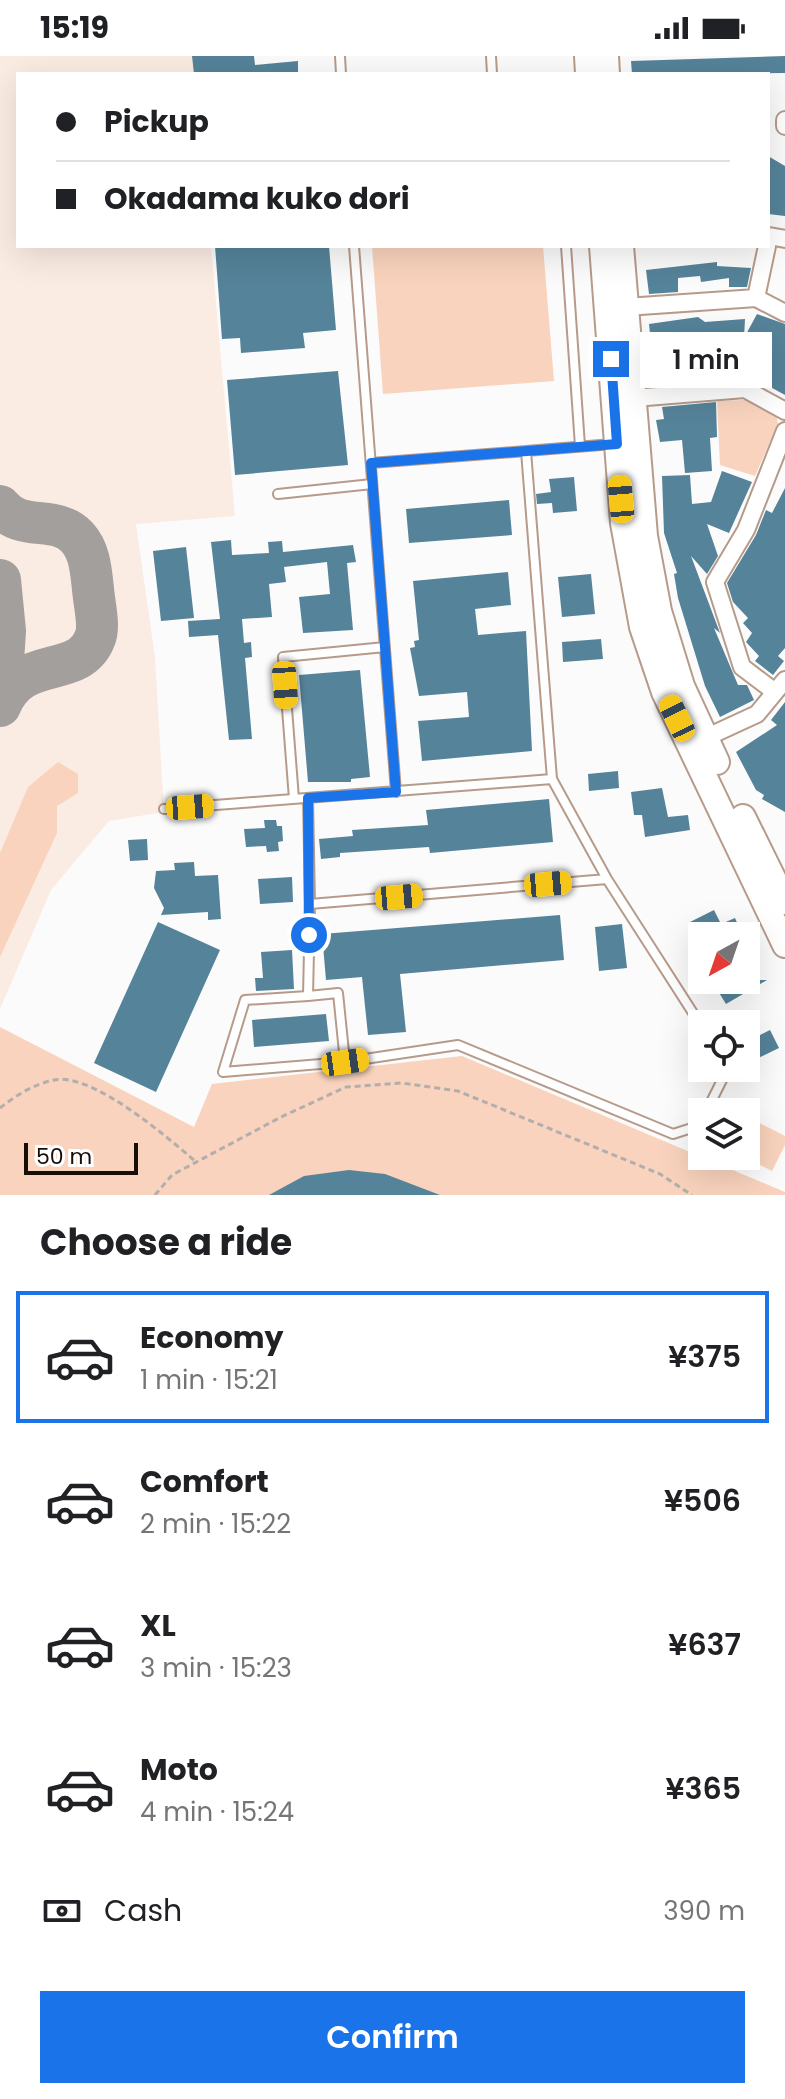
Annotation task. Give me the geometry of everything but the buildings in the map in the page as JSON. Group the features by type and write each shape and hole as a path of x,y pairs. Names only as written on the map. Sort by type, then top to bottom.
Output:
{"main road":[{"path":"602,248 628,443 659,611 682,686 778,894 785,945"},
{"path":"621,248 634,398 623,523 642,627 664,692 778,894"}],"street":[{"path":"756,298 767,248"},
{"path":"626,307 756,298 785,313"},
{"path":"634,398 745,389 785,411"},
{"path":"705,738 757,714 780,686 742,667 715,582 746,530 785,431"}],"lane":[{"path":"354,248 396,792"},
{"path":"566,248 580,446"},
{"path":"371,463 628,443"},
{"path":"526,451 552,779 607,879 691,1010"},
{"path":"278,494 372,484"},
{"path":"294,799 283,657 385,647"},
{"path":"164,809 552,779"},
{"path":"308,798 308,996"},
{"path":"310,904 607,879"},
{"path":"345,1062 338,993 245,1000 223,1072 345,1062 458,1045 673,1134 688,1129"}],"path":[{"path":"0,1108 16,1095 56,1079 91,1086 172,1141 195,1161"},
{"path":"155,1195 172,1175 195,1161 346,1087 402,1083 458,1091 660,1174 692,1195"}],"shaded area":[{"path":"0,56 194,56 195,72 16,72 16,248 211,248 235,516 136,524 155,657 164,812 109,821 51,890 0,1009"},
{"path":"372,248 543,248 554,381 383,394"},
{"path":"745,400 776,416 778,423 755,476 720,465 717,401"},
{"path":"58,762 78,774 78,793 57,806 57,833 0,957 0,853 28,787"},
{"path":"0,1027 194,1127 212,1084 462,1056 688,1151 688,1170 733,1170 785,1192 785,1195 0,1195"},
{"path":"760,1123 785,1136 785,1145 772,1171 760,1165"}],"taxiway":[{"path":"0,506 18,519 59,526 77,537 85,548 89,562 97,627 87,651 76,659 22,679 10,689 0,706"},
{"path":"0,580 5,631 0,706"}],"route":[{"path":"309,935 308,798 396,792 371,463 617,444 611,359"}]}
